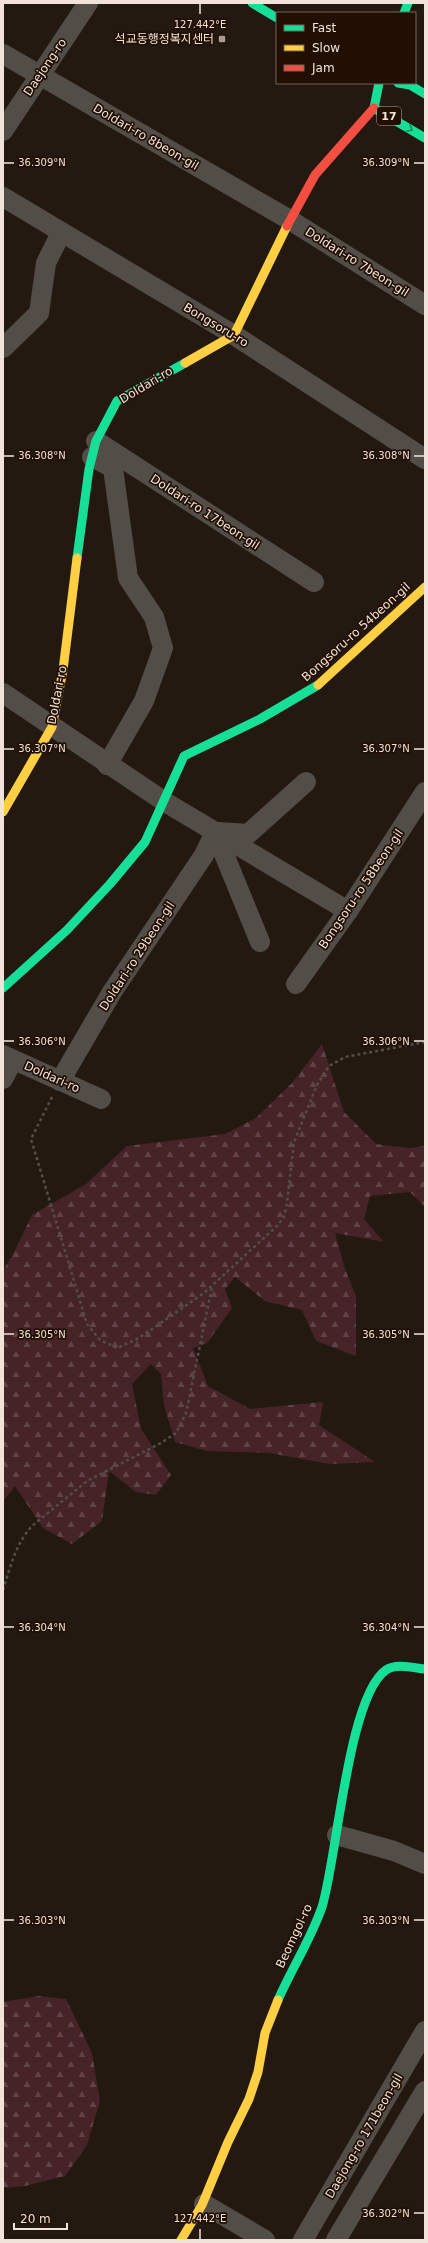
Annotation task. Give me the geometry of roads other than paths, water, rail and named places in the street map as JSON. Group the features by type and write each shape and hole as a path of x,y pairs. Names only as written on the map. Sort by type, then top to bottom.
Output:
{"street":[{"name":"Daejong-ro","path":"3,131 88,3"},
{"path":"252,3 276,17"},
{"name":"Doldari-ro 8beon-gil","path":"3,54 290,220"},
{"name":"17","path":"379,84 374,108 425,138"},
{"path":"404,84 410,85 425,94"},
{"path":"234,335 290,220 315,175 374,108"},
{"name":"Bongsoru-ro","path":"3,197 60,233 234,335 425,459"},
{"name":"Doldari-ro 7beon-gil","path":"290,220 425,304"},
{"path":"3,348 39,313 46,263 60,233"},
{"name":"Doldari-ro","path":"3,812 52,727 63,670 81,523 94,449 117,401 234,335"},
{"path":"94,449 113,468 128,578 154,617 163,648 144,701 108,766"},
{"name":"Doldari-ro 17beon-gil","path":"94,449 314,582"},
{"name":"Bongsoru-ro 54beon-gil","path":"3,988 67,930 110,884 145,842 165,802 184,756 260,719 314,688 425,587"},
{"path":"3,693 108,766 165,802 348,911"},
{"path":"215,832 248,834 306,782"},
{"name":"Bongsoru-ro 58beon-gil","path":"296,984 422,803"},
{"path":"215,832 260,942"},
{"name":"Doldari-ro 29beon-gil","path":"60,1081 112,992 204,855 215,832"},
{"path":"3,1080 8,1057"},
{"name":"Doldari-ro","path":"8,1057 101,1100"},
{"name":"Beomgol-ro","path":"182,2240 191,2228 204,2204 228,2143 250,2096 258,2073 266,2029 279,1996 315,1925 322,1906 355,1739 369,1693 385,1671 398,1667 425,1669"},
{"path":"336,1835 394,1851 425,1864"},
{"name":"Daejong-ro 171beon-gil","path":"303,2240 425,2032"},
{"path":"336,2240 425,2091"},
{"path":"204,2204 265,2240"}],"place":[{"name":"석교동행정복지센터","path":"222,39"}]}
